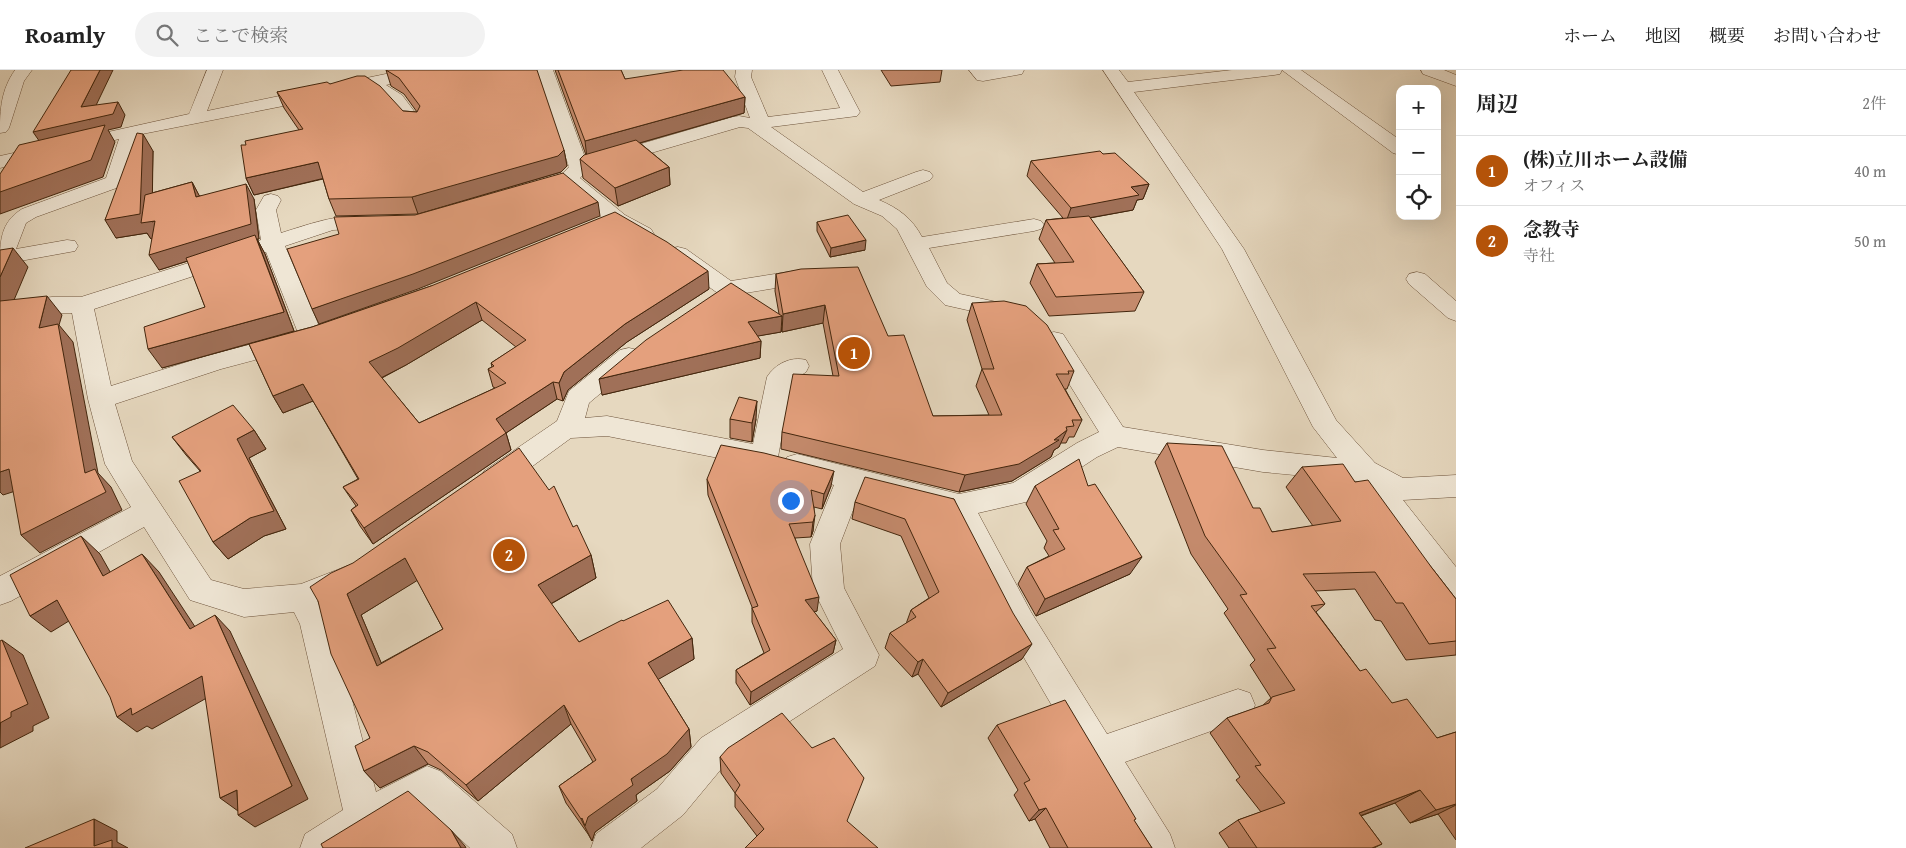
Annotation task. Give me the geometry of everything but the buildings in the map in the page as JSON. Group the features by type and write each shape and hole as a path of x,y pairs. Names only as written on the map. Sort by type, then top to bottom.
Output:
{"street":[{"path":"0,128 16,81 24,70"},
{"path":"198,119 198,112 215,70"},
{"path":"545,70 574,173 609,222 677,253 719,294 800,277"},
{"path":"744,70 743,77 760,118 754,124"},
{"path":"516,194 574,173 739,121 754,124 851,112 830,70"},
{"path":"959,76 973,78 980,73 1016,70"},
{"path":"1117,79 1274,70"},
{"path":"1290,70 1396,146"},
{"path":"1429,70 1456,81"},
{"path":"0,162 127,132 372,83 419,71"},
{"path":"1117,79 1233,249 1326,427 1364,472 1456,591"},
{"path":"372,83 396,99 414,123"},
{"path":"754,124 861,200 889,212 906,226 938,287 953,300 1033,319 1051,335 1115,436"},
{"path":"1,259 17,220 29,213 115,182 129,138 127,132"},
{"path":"861,200 923,176"},
{"path":"271,200 266,210 273,244 311,337"},
{"path":"0,311 52,305 82,305 331,224 390,222"},
{"path":"916,244 1034,225"},
{"path":"1,259 67,246"},
{"path":"1417,279 1456,313"},
{"path":"82,305 101,399 119,464 201,590 244,603 303,598 354,575 371,564"},
{"path":"101,399 215,362 311,337 358,322"},
{"path":"568,429 578,398 645,344"},
{"path":"764,457 780,376 797,366"},
{"path":"476,491 568,429 607,426 764,457 959,506 1020,493 1087,450 1115,436 1263,461 1364,472 1400,489 1456,486"},
{"path":"610,848 670,802 714,750 862,655 828,589 824,544 850,478"},
{"path":"959,506 1020,622 1156,848"},
{"path":"0,591 149,511"},
{"path":"303,598 316,623 364,819"},
{"path":"1099,754 1238,705"},
{"path":"319,848 364,819 427,784 498,848"}],"place":[{"name":"(株)立川ホーム設備","path":"854,353"},
{"name":"念教寺","path":"509,555"}]}
